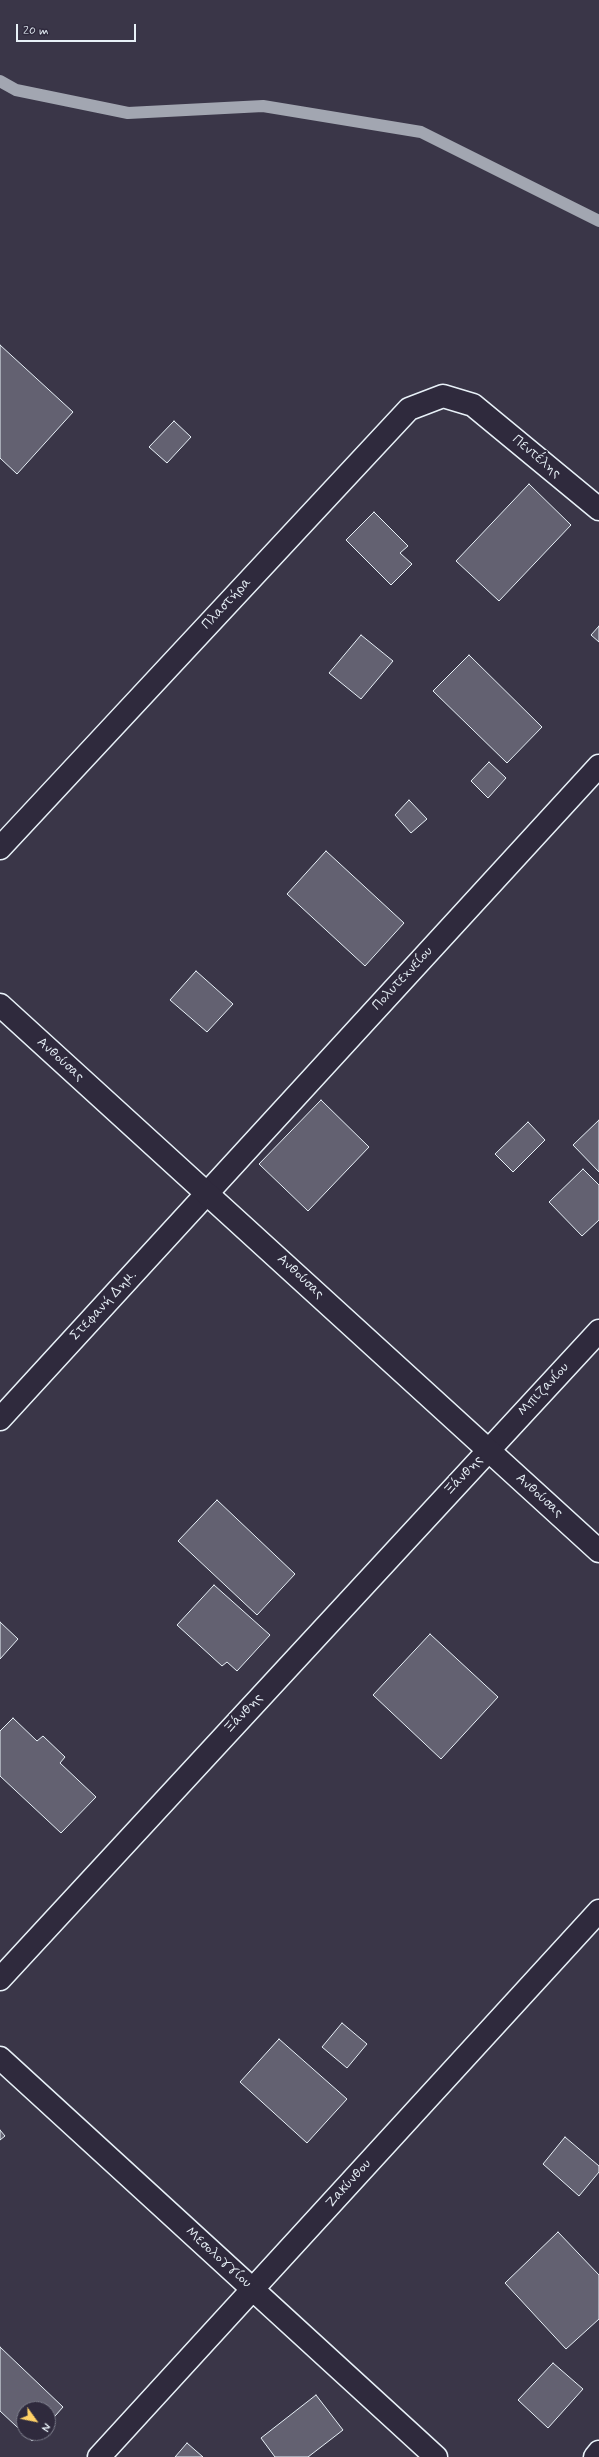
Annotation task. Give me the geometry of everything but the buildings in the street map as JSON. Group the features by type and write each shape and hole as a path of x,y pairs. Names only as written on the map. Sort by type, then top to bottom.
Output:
{"street":[{"name":"Πλαστήρα","path":"0,848 409,409 443,396 473,405"},
{"name":"Πεντέλης","path":"473,405 599,509"},
{"name":"Πολυτεχνείου","path":"207,1193 599,766"},
{"name":"Ανθούσας","path":"0,1005 599,1551"},
{"name":"Στεφανή Δημ.","path":"0,1419 207,1193"},
{"name":"Μπιζανίου","path":"488,1450 599,1331"},
{"name":"Ξάνθης","path":"0,1979 488,1450"},
{"name":"Ζακύνθου","path":"99,2457 599,1911"},
{"name":"Μεσολογγίου","path":"0,2058 436,2457"},
{"path":"595,2457 599,2452"}],"waterway":[{"path":"0,81 16,90 128,113 263,106 421,132 599,221"}]}
